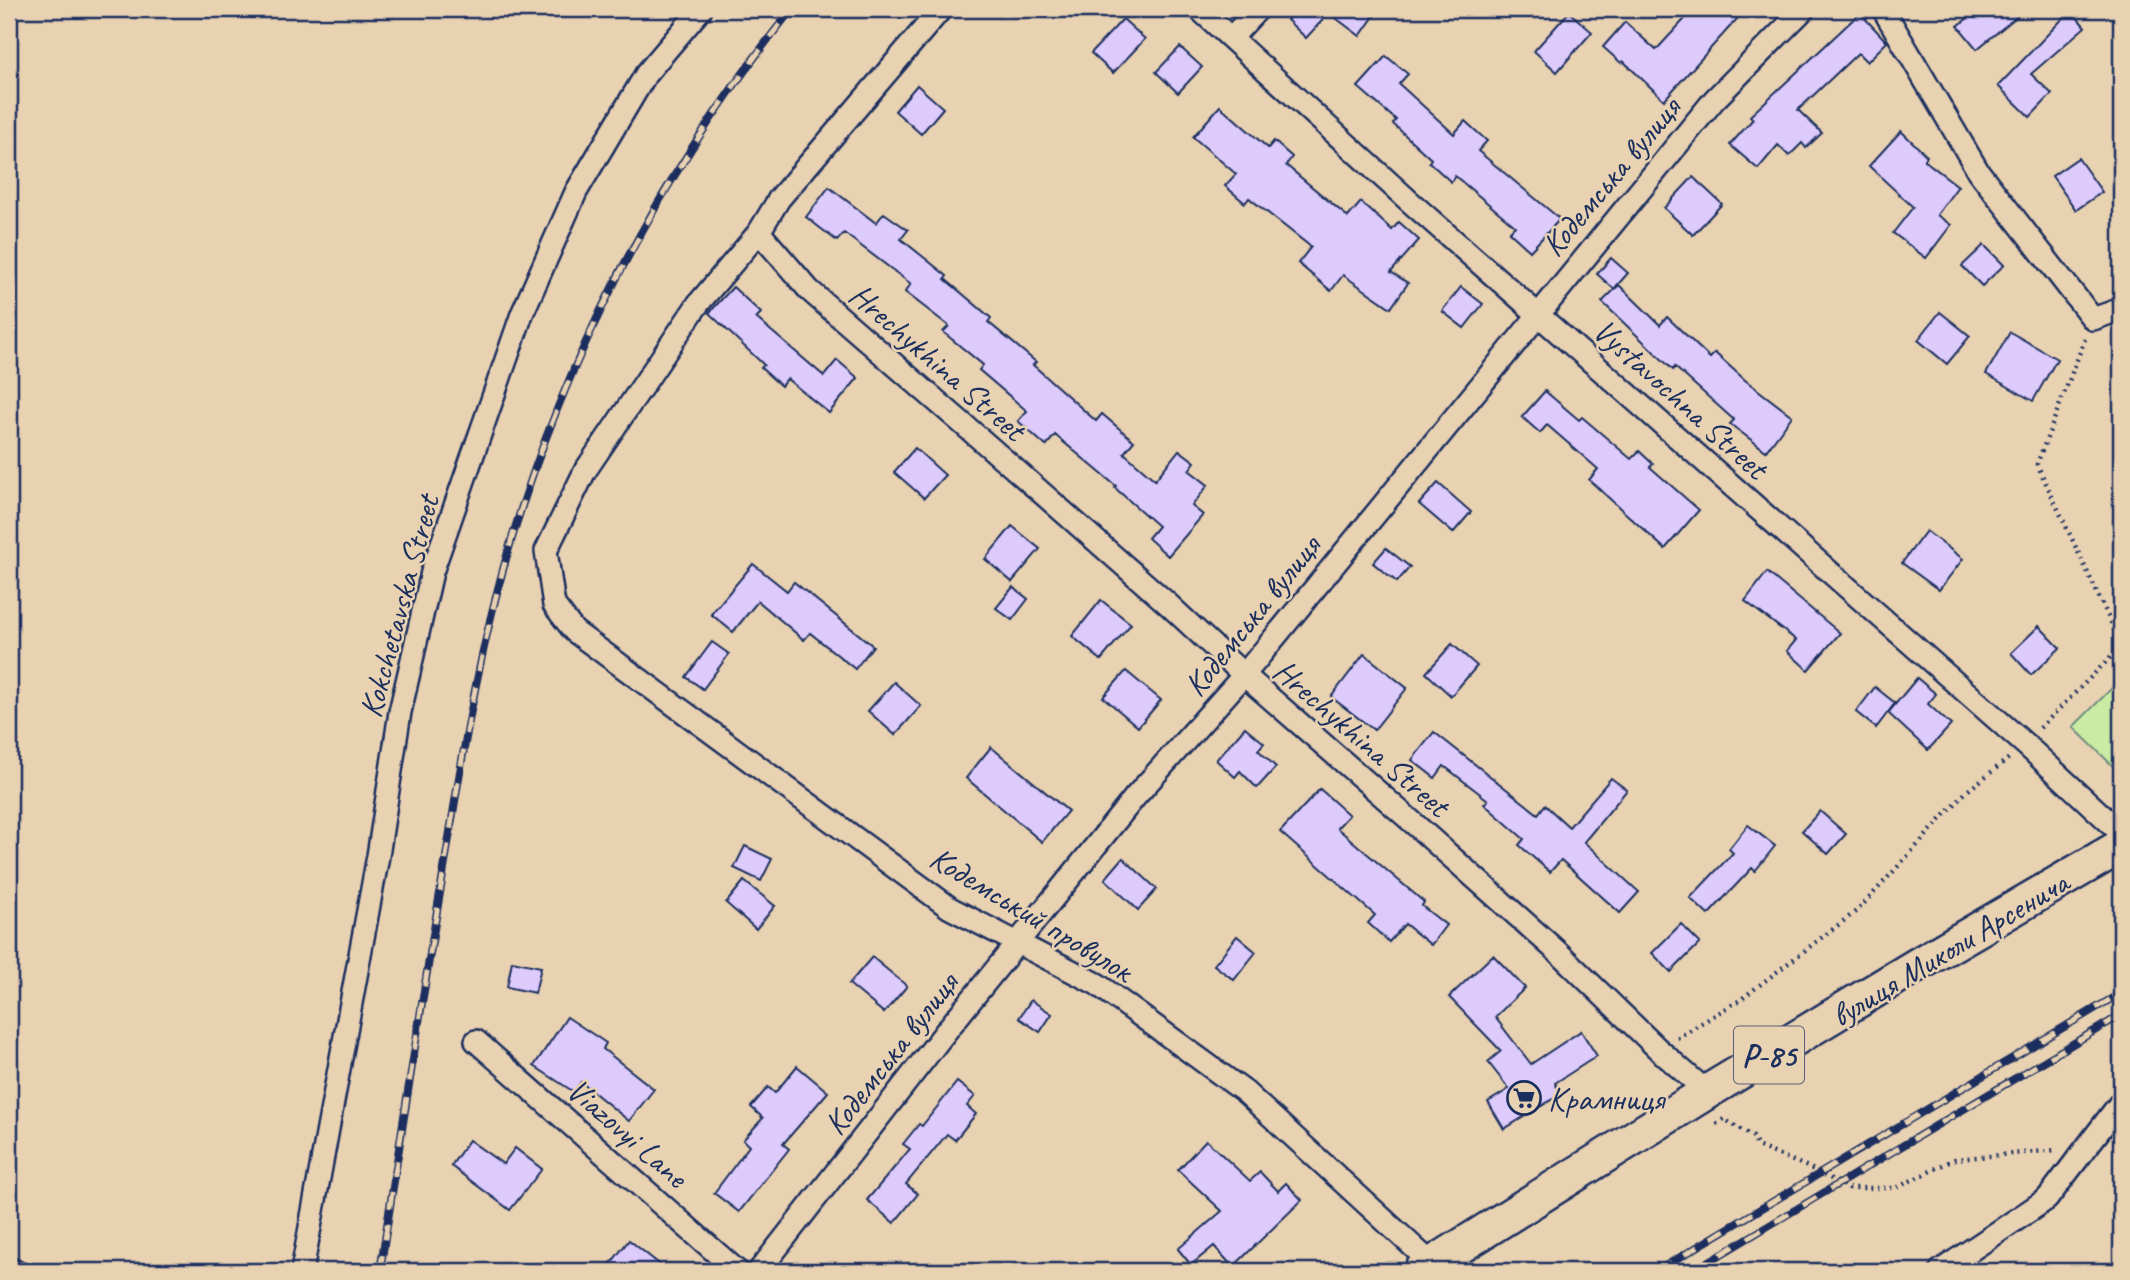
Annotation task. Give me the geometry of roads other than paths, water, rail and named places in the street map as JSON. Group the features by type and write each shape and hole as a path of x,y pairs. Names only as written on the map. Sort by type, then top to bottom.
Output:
{"main road":[{"name":"вулиця Миколи Арсенича","path":"1427,1268 1707,1092 2121,846"}],"street":[{"name":"Kokchetavska Street","path":"302,1271 378,856 400,712 432,572 522,314 576,192 646,74 701,9"},
{"path":"759,232 779,199 941,9"},
{"name":"Vystavochna Street","path":"1199,9 1408,200 2026,745 2121,833"},
{"path":"1232,37 1258,9"},
{"name":"Кодемська вулиця","path":"760,1271 1135,797 1244,675 1714,100 1804,9"},
{"path":"1883,9 1978,171 2093,318 2121,309"},
{"name":"Кодемський провулок","path":"759,232 698,304 585,471 546,551 554,605 574,631 950,908 1097,984 1245,1092 1427,1268"},
{"name":"Hrechykhina Street","path":"759,232 809,290 1159,596 1244,675 1560,954 1658,1049 1707,1092"},
{"name":"Viazovyi Lane","path":"476,1041 737,1271"},
{"path":"1940,1271 2047,1199 2121,1102"}],"lane":[{"path":"9,1262 25,1271"}],"railway":[{"path":"380,1271 468,728 486,638 522,506 572,373 634,245 708,124 792,9"},
{"path":"1657,1271 2121,993"},
{"path":"1693,1271 2121,1015"}],"place":[{"name":"Крамниця","path":"1524,1098"}]}
